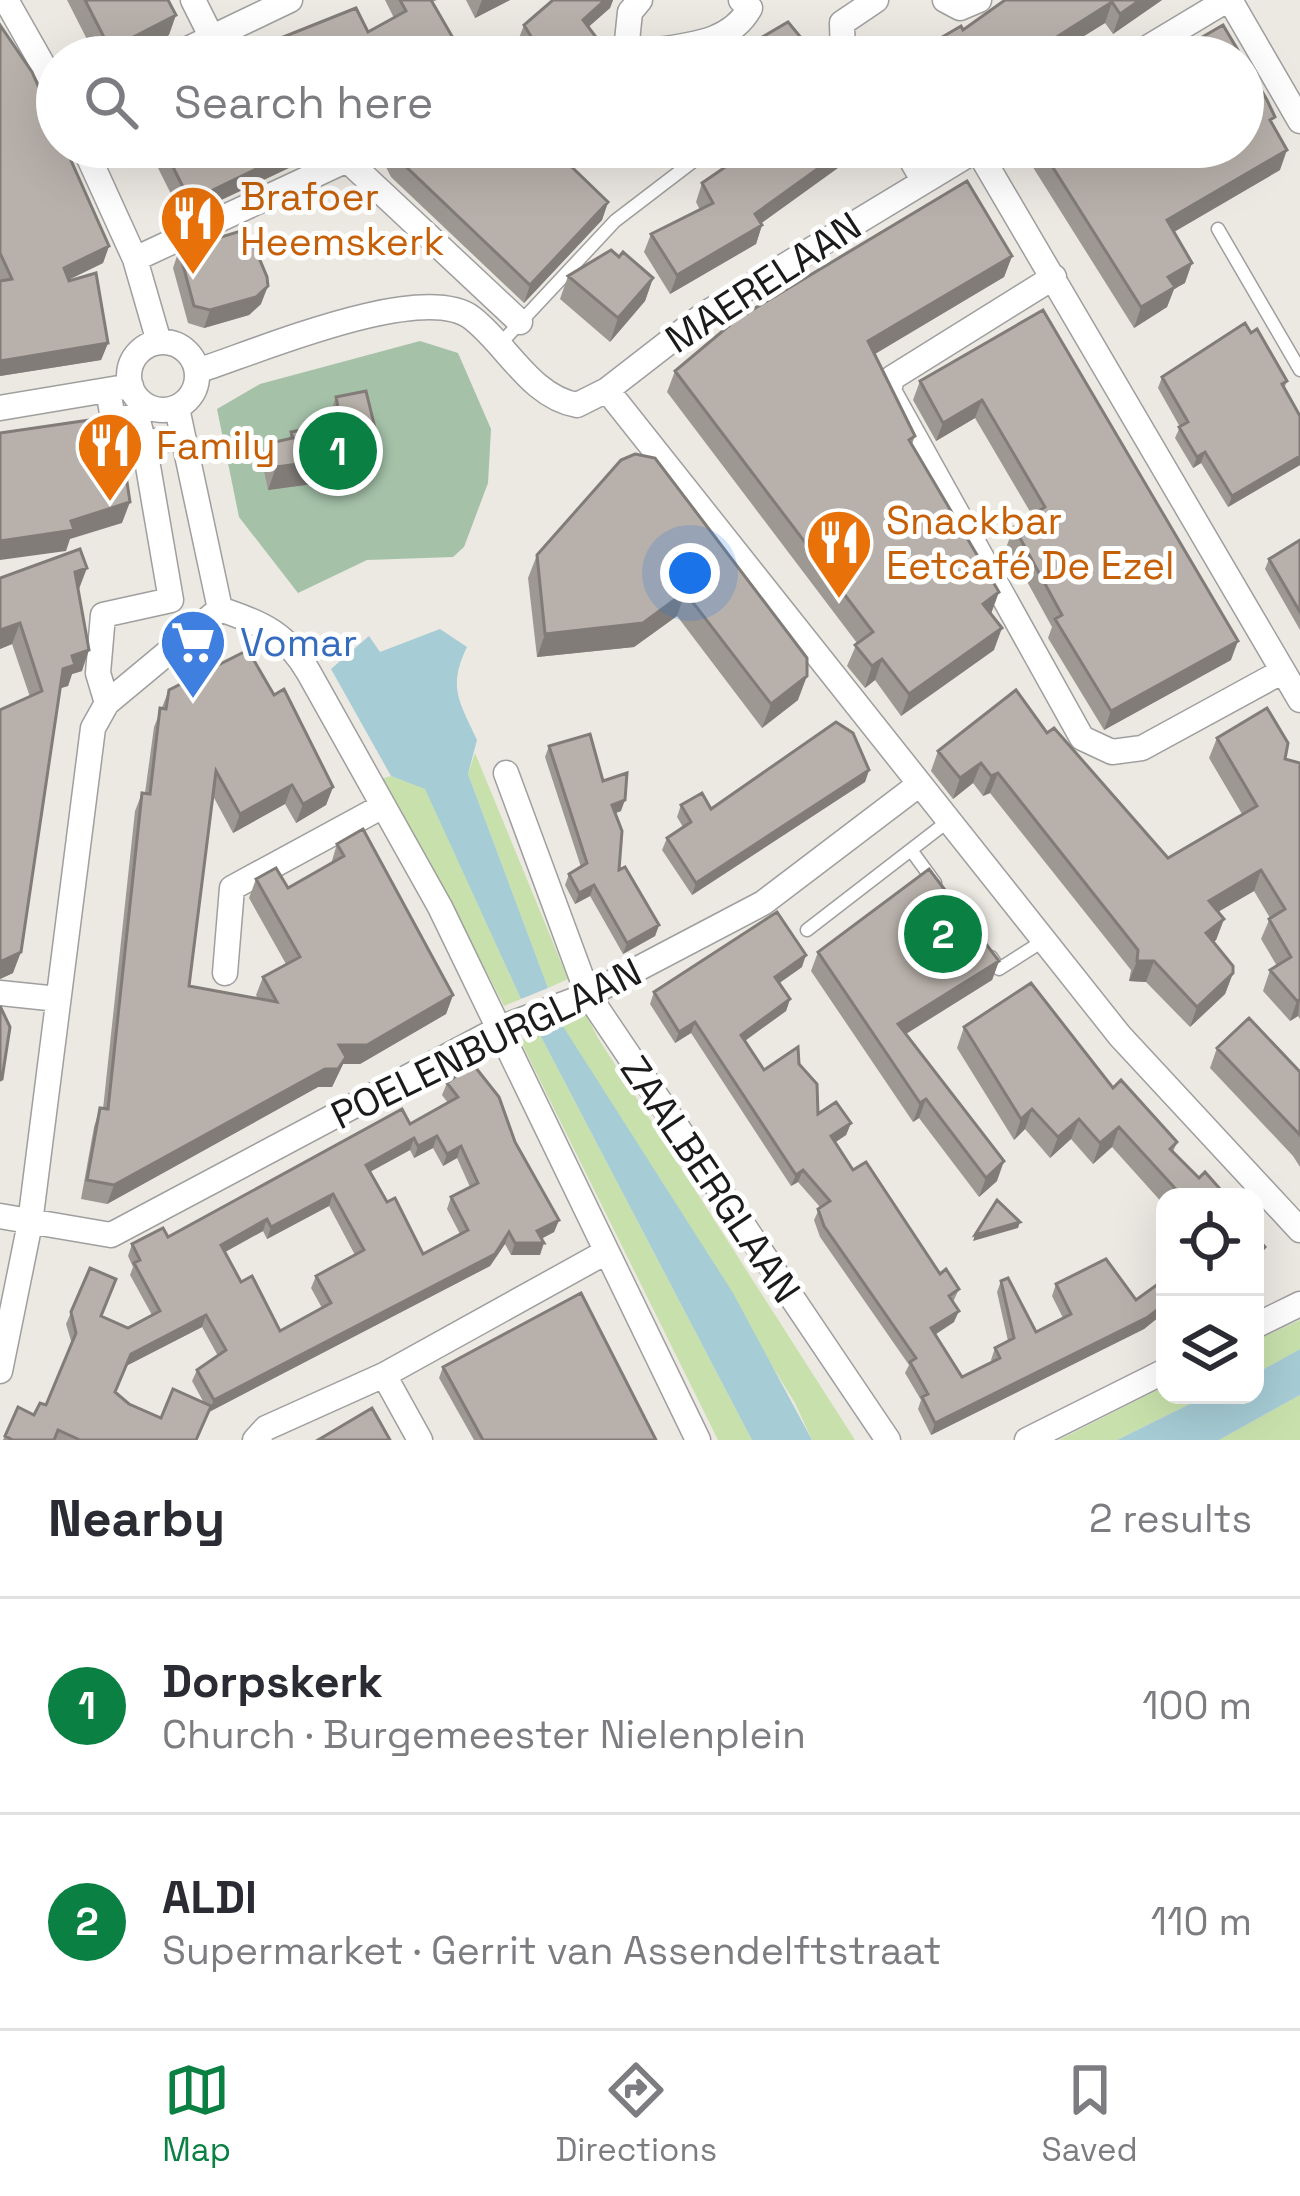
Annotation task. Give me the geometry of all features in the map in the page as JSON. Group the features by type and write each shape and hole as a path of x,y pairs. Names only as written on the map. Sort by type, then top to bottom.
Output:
{"street":[{"path":"6,0 36,53"},
{"path":"193,0 212,36"},
{"path":"235,36 290,0"},
{"path":"628,36 631,12 640,0"},
{"path":"725,36 740,26 750,8 741,0"},
{"path":"842,36 842,23 876,0"},
{"path":"945,0 960,8 980,0"},
{"path":"1167,36 1228,0 1249,36"},
{"path":"1264,61 1300,122"},
{"path":"94,168 135,259 160,342"},
{"path":"135,259 330,168"},
{"path":"356,168 520,322"},
{"path":"916,168 923,180"},
{"name":"MAERELAAN","path":"607,391 705,314 944,168"},
{"path":"991,168 1300,700"},
{"path":"1054,278 892,378 889,391 1082,738 1112,752 1142,748 1283,671"},
{"path":"197,371 335,327 432,305 471,317 562,402 577,405 607,391 1120,1036 1300,1230"},
{"path":"0,408 119,388 150,408 177,408 192,394 197,371 184,349 160,342 136,355 119,388 113,419 136,417 171,600"},
{"path":"177,408 218,599"},
{"path":"144,443 183,436"},
{"path":"0,1371 30,1223 93,728 106,703 218,599"},
{"path":"106,703 98,673 103,615 171,600 218,599 272,627 291,643 500,1028 698,1440"},
{"name":"ZAALBERGLAAN","path":"506,773 588,995 887,1440"},
{"name":"POELENBURGLAAN","path":"0,1216 111,1235 500,1028 588,995 763,903 917,786"},
{"path":"225,973 232,888 383,806"},
{"path":"0,994 58,999"},
{"path":"255,1440 266,1429 384,1375 606,1252"},
{"path":"1264,1322 1300,1304"},
{"path":"384,1375 420,1440"},
{"path":"1027,1440 1156,1376"}],"lane":[{"path":"499,345 615,221 684,168"},
{"path":"1218,229 1300,370"},
{"path":"807,930 947,822"},
{"path":"911,850 951,904"},
{"path":"978,940 999,969 1043,941"}],"green space":[{"path":"420,341 458,353 491,429 488,483 464,547 453,557 367,560 298,593 239,517 217,409 260,384"},
{"path":"475,753 568,979 548,988 468,774"},
{"path":"391,776 425,788 521,999 504,1006 428,858 380,779"},
{"path":"583,1009 855,1440 812,1440 795,1403 565,1032 559,1020"},
{"path":"538,1031 752,1440 718,1440 520,1040"},
{"path":"1300,1320 1300,1349 1264,1369 1264,1337"},
{"path":"1156,1391 1156,1404 1190,1404 1117,1440 1059,1440"},
{"path":"1300,1395 1300,1440 1219,1440"}],"water":[{"path":"440,629 467,647 457,684 477,740 468,774 548,988 521,999 425,789 391,776 331,669 369,636 380,652"},
{"path":"559,1020 733,1293 812,1440 752,1440 538,1031"},
{"path":"1300,1349 1300,1395 1219,1440 1117,1440 1190,1404 1264,1404 1264,1369"}],"building":[{"path":"85,0 168,0 176,15 135,36 103,36"},
{"path":"400,0 431,0 452,36 286,36 356,8 368,32 406,11"},
{"path":"553,0 605,0 583,20 595,36 531,36 524,25"},
{"path":"1005,0 1140,0 1120,14 1112,2 1058,36 944,36 961,26 963,30"},
{"path":"788,22 800,36 764,36"},
{"path":"0,25 36,81 36,168 74,168 109,246 64,268 69,281 96,273 108,343 0,361 0,281 12,279 0,253"},
{"path":"1223,25 1230,36 1204,36"},
{"path":"1264,95 1275,117 1270,120 1287,150 1264,163"},
{"path":"174,168 258,168 190,201"},
{"path":"407,168 573,168 608,202 530,285"},
{"path":"724,168 819,168 755,214 762,225 677,275 651,234 713,203 702,183"},
{"path":"1053,168 1256,168 1167,220 1192,263 1168,277 1175,287 1141,307"},
{"path":"967,181 1012,256 868,341 915,436 909,440 999,592 983,604 1002,628 909,694 882,659 872,666 855,645 873,632 675,371 737,319"},
{"path":"247,229 268,286 256,297 210,310 194,306 179,250"},
{"path":"611,250 619,257 623,252 653,278 618,318 568,276"},
{"path":"1043,310 1238,641 1111,711 1055,619 1062,615 1014,527 1045,507 982,400 943,423 920,381"},
{"path":"1245,323 1251,333 1257,329 1287,381 1282,384 1300,416 1300,456 1232,496 1205,452 1197,457 1179,427 1188,422 1162,377"},
{"path":"366,391 381,453 276,467 271,443 293,438 291,432 341,423 336,397"},
{"path":"117,416 130,502 71,521 74,530 0,541 0,433"},
{"path":"635,454 655,458 807,658 807,676 771,704 685,592 643,623 545,634 537,555 621,460"},
{"path":"1300,540 1300,612 1269,559"},
{"path":"80,549 87,568 75,572 89,650 72,656 75,665 63,669 21,952 0,962 0,710 42,691 20,623 0,630 0,578"},
{"path":"248,650 274,695 284,689 333,787 303,804 292,785 240,814 216,771 189,986 277,1002 263,977 300,957 256,879 276,868 288,888 344,856 337,844 363,829 453,995 367,1045 339,1045 346,1057 338,1069 325,1069 114,1185 87,1180 100,1108 108,1109 142,793 150,794 160,708 166,709 169,690"},
{"path":"1016,690 1047,733 1054,728 1168,858 1257,806 1217,738 1267,708 1288,743 1285,759 1300,763 1300,999 1270,970 1291,957 1269,919 1285,909 1261,870 1209,901 1224,919 1206,933 1233,966 1233,973 1197,1007 1154,961 1137,961 1138,950 998,773 991,776 981,763 960,778 938,751"},
{"path":"836,722 853,733 869,770 696,883 667,838 691,822 681,805 702,793 711,809"},
{"path":"590,734 603,781 627,773 625,800 612,805 622,831 619,870 625,867 659,925 627,943 594,885 579,893 569,874 587,863 549,746"},
{"path":"929,869 999,961 898,1024 1004,1161 986,1178 926,1099 920,1103 818,952"},
{"path":"777,912 806,955 775,977 790,999 741,1035 764,1070 798,1047 799,1064 817,1084 818,1114 836,1102 851,1123 831,1136 853,1170 866,1162 940,1274 946,1269 959,1289 949,1296 959,1311 931,1328 962,1377 1000,1358 995,1348 1014,1338 1001,1281 1008,1278 1036,1332 1071,1314 1056,1284 1106,1259 1136,1300 1156,1286 1156,1311 935,1423 922,1397 928,1394 910,1362 916,1358 824,1226 818,1209 830,1201 803,1170 796,1175 695,1022 679,1032 654,992"},
{"path":"1031,983 1113,1088 1121,1080 1177,1142 1170,1149 1199,1178 1205,1172 1219,1188 1175,1188 1119,1127 1100,1143 1079,1119 1058,1137 1032,1109 1021,1119 964,1027"},
{"path":"0,1006 10,1027 0,1080"},
{"path":"1249,1018 1300,1072 1300,1135 1217,1048"},
{"path":"472,1063 499,1097 515,1142 559,1220 537,1231 544,1243 515,1243 509,1232 495,1254 214,1400 197,1370 226,1350 206,1315 131,1354 115,1392 161,1418 173,1389 211,1406 196,1440 80,1440 58,1430 54,1440 5,1436 18,1407 34,1415 40,1403 46,1405 76,1333 71,1312 90,1268 116,1279 101,1316 128,1328 160,1311 134,1263 140,1260 132,1244 163,1228 168,1237 402,1109 410,1124 458,1097 447,1083","holes":["437,1136 447,1154 461,1146 478,1183 451,1197 468,1230 423,1254 395,1198 387,1202 366,1165 414,1138 418,1146","333,1194 364,1250 316,1276 331,1303 280,1331 252,1276 241,1282 221,1245 267,1219 271,1227"]},
{"path":"997,1200 1020,1222 975,1235"},
{"path":"581,1293 656,1440 483,1440 443,1367"},
{"path":"372,1408 390,1440 318,1440"}],"place":[{"name":"Brafoer Heemskerk","path":"193,277"},
{"name":"Dorpskerk","path":"338,451"},
{"name":"Family","path":"110,504"},
{"name":"Snackbar Eetcafé De Ezel","path":"839,601"},
{"name":"Vomar","path":"193,701"},
{"name":"ALDI","path":"943,934"}]}
